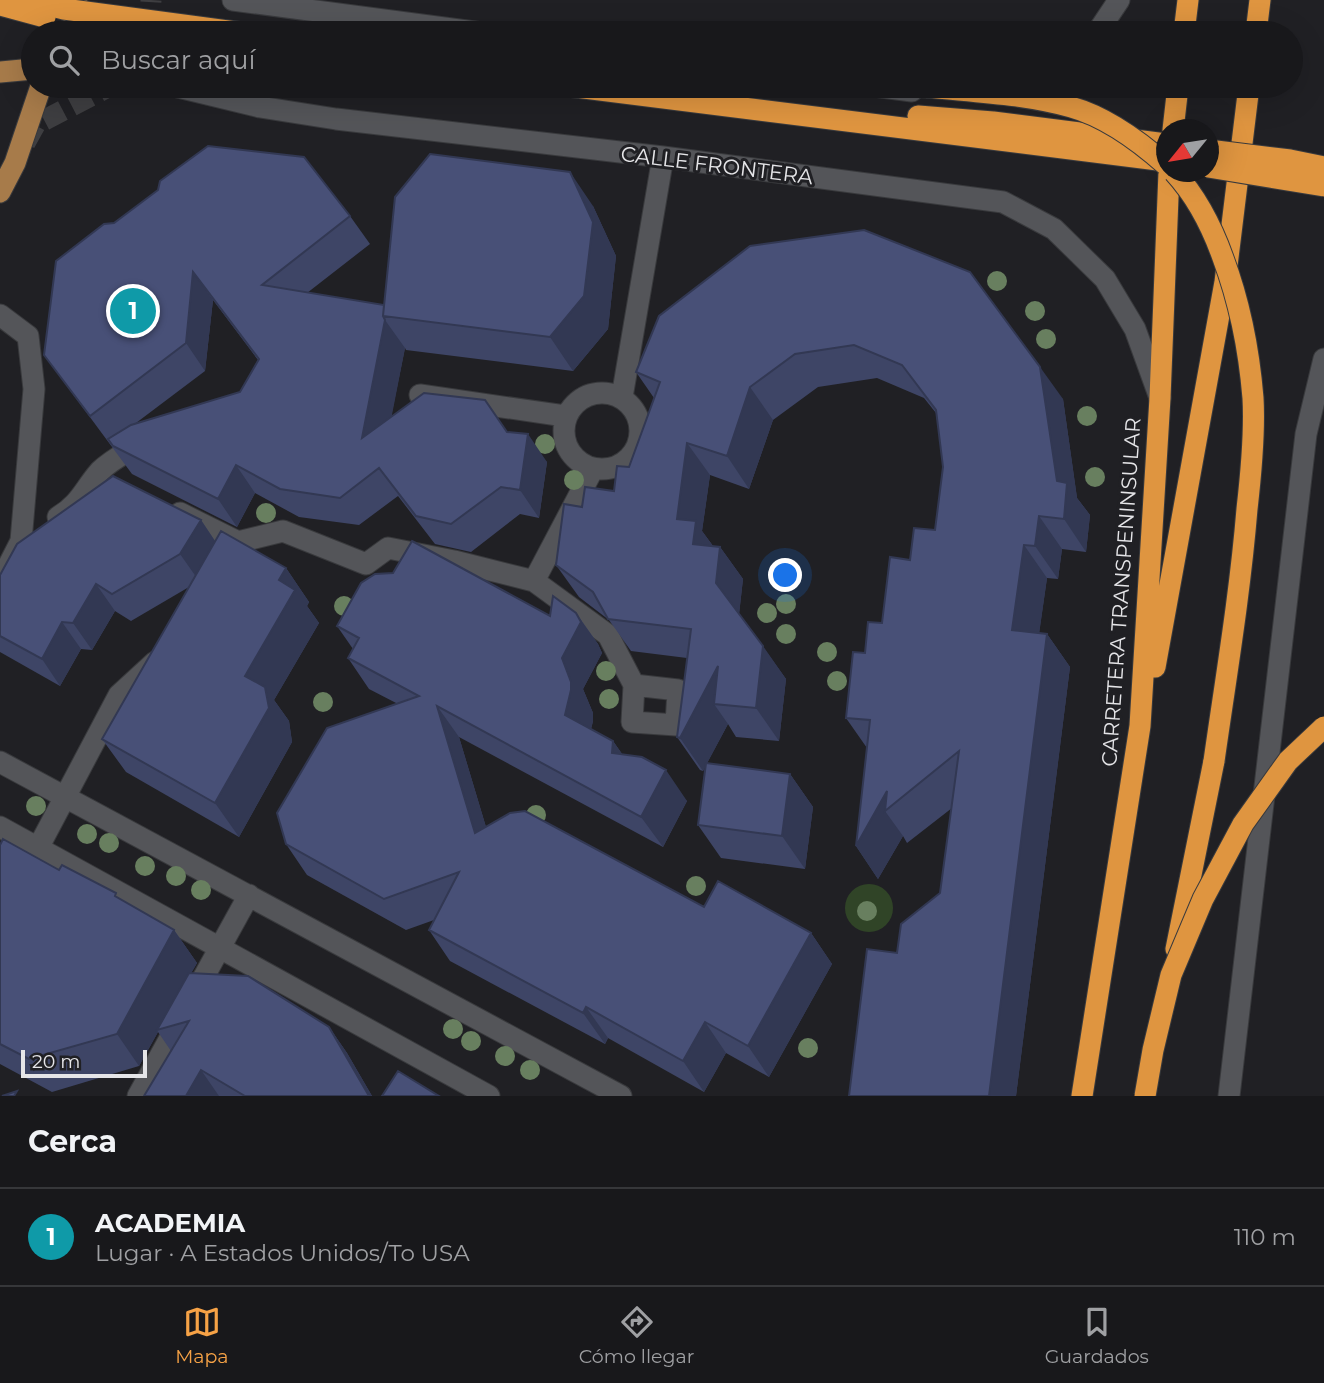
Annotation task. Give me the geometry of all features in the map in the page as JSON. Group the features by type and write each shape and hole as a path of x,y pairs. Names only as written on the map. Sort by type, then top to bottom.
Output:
{"highway":[{"path":"29,0 64,9 154,21"},
{"path":"1185,21 1188,0"},
{"path":"1257,21 1260,0"},
{"path":"0,5 65,21"},
{"path":"654,98 1156,168"},
{"path":"742,98 993,122 1156,143"},
{"path":"1027,98 1073,107 1108,122 1146,147 1156,157"},
{"path":"1174,119 1177,98"},
{"path":"1140,726 1151,687 1225,282 1248,98"},
{"path":"1219,151 1324,167"},
{"path":"1219,169 1324,186"},
{"name":"CARRETERA TRANSPENINSULAR","path":"1082,1096 1140,726 1160,398 1169,182"},
{"path":"1144,1096 1214,761 1241,580 1250,486 1253,401 1246,343 1233,285 1217,240 1199,204 1180,182"},
{"path":"1171,975 1203,899 1242,824 1288,761 1324,727"}],"main road":[{"path":"74,21 78,9 76,0"},
{"path":"0,72 21,70"},
{"path":"0,192 15,163 37,98"}],"street":[{"path":"233,0 391,21"},
{"path":"1105,21 1119,0"},
{"name":"CALLE FRONTERA","path":"223,98 260,107 337,119 663,157 1003,202 1054,229 1105,279 1135,330 1160,398"},
{"path":"622,397 663,157"},
{"path":"0,315 28,336 34,389 21,541 0,582"},
{"path":"1229,1096 1306,435 1324,359"},
{"path":"600,392 622,397 637,413 641,435 633,456 615,468 593,469 573,458 563,439 565,416 579,399 600,392"},
{"path":"420,395 565,416"},
{"path":"21,541 75,507 100,471 110,462 162,430"},
{"path":"534,581 593,469"},
{"path":"100,471 123,483"},
{"path":"157,501 238,542 283,531 366,564 388,548 534,581 608,635 634,685"},
{"path":"212,585 238,542"},
{"path":"38,848 119,695 169,648"},
{"path":"0,762 621,1096"},
{"path":"0,827 489,1096"},
{"path":"138,1096 248,895"}],"green space":[{"path":"869,884 878,885 886,891 892,899 892,917 886,925 878,931 869,932 860,931 852,925 846,917 845,908 846,899 852,891 860,885"}],"building":[{"path":"208,146 304,157 350,216 262,285 384,305 385,320 362,438 424,393 485,400 507,432 528,434 520,490 501,487 451,524 416,516 379,468 340,498 280,489 236,465 218,499 113,446 108,439 131,425 240,392 259,359 193,272 186,343 90,416 44,355 56,261 104,224 114,223 158,190 160,181"},
{"path":"430,154 570,172 593,222 584,296 550,337 383,316 395,197"},
{"path":"864,230 970,272 1040,367 1057,481 1067,483 1064,519 1039,516 1035,546 1024,545 1012,630 1047,634 989,1096 849,1096 867,949 897,953 901,924 940,893 959,751 885,811 887,791 856,846 870,720 846,718 853,652 865,653 868,622 882,623 890,557 910,560 914,528 935,530 943,467 936,410 902,365 854,345 795,354 750,387 727,456 687,443 677,519 696,521 693,544 720,547 716,583 763,646 756,708 714,704 718,666 680,738 677,737 691,629 608,619 593,592 556,565 564,504 582,507 585,487 614,491 617,466 629,467 660,382 636,372 659,316 750,246"},
{"path":"113,476 201,520 180,554 112,594 96,584 73,623 62,622 42,659 0,636 0,575 17,544"},
{"path":"221,531 286,568 279,580 295,590 245,676 265,687 269,708 215,803 102,739"},
{"path":"412,541 550,616 553,596 576,613 581,622 562,658 571,682 565,715 613,741 612,753 642,757 666,770 641,817 437,706 475,833 510,813 525,811 704,907 718,881 811,933 748,1046 705,1022 683,1061 586,1007 583,1013 429,930 459,872 384,899 286,844 277,813 327,728 419,696 348,658 359,638 337,626 361,583 375,574 393,573"},
{"path":"706,763 790,774 782,836 698,825"},
{"path":"3,839 59,870 62,865 116,893 115,896 174,930 117,1034 29,1059 0,1044 0,845"},
{"path":"189,973 248,976 329,1027 369,1096 245,1096 201,1070 186,1096 144,1096 189,1021 157,1030"},
{"path":"398,1071 439,1096 382,1096"}],"tunnel":[{"path":"150,21 151,0"},
{"path":"25,143 35,125 87,98"}],"place":[{"name":"ACADEMIA","path":"133,311"}]}
